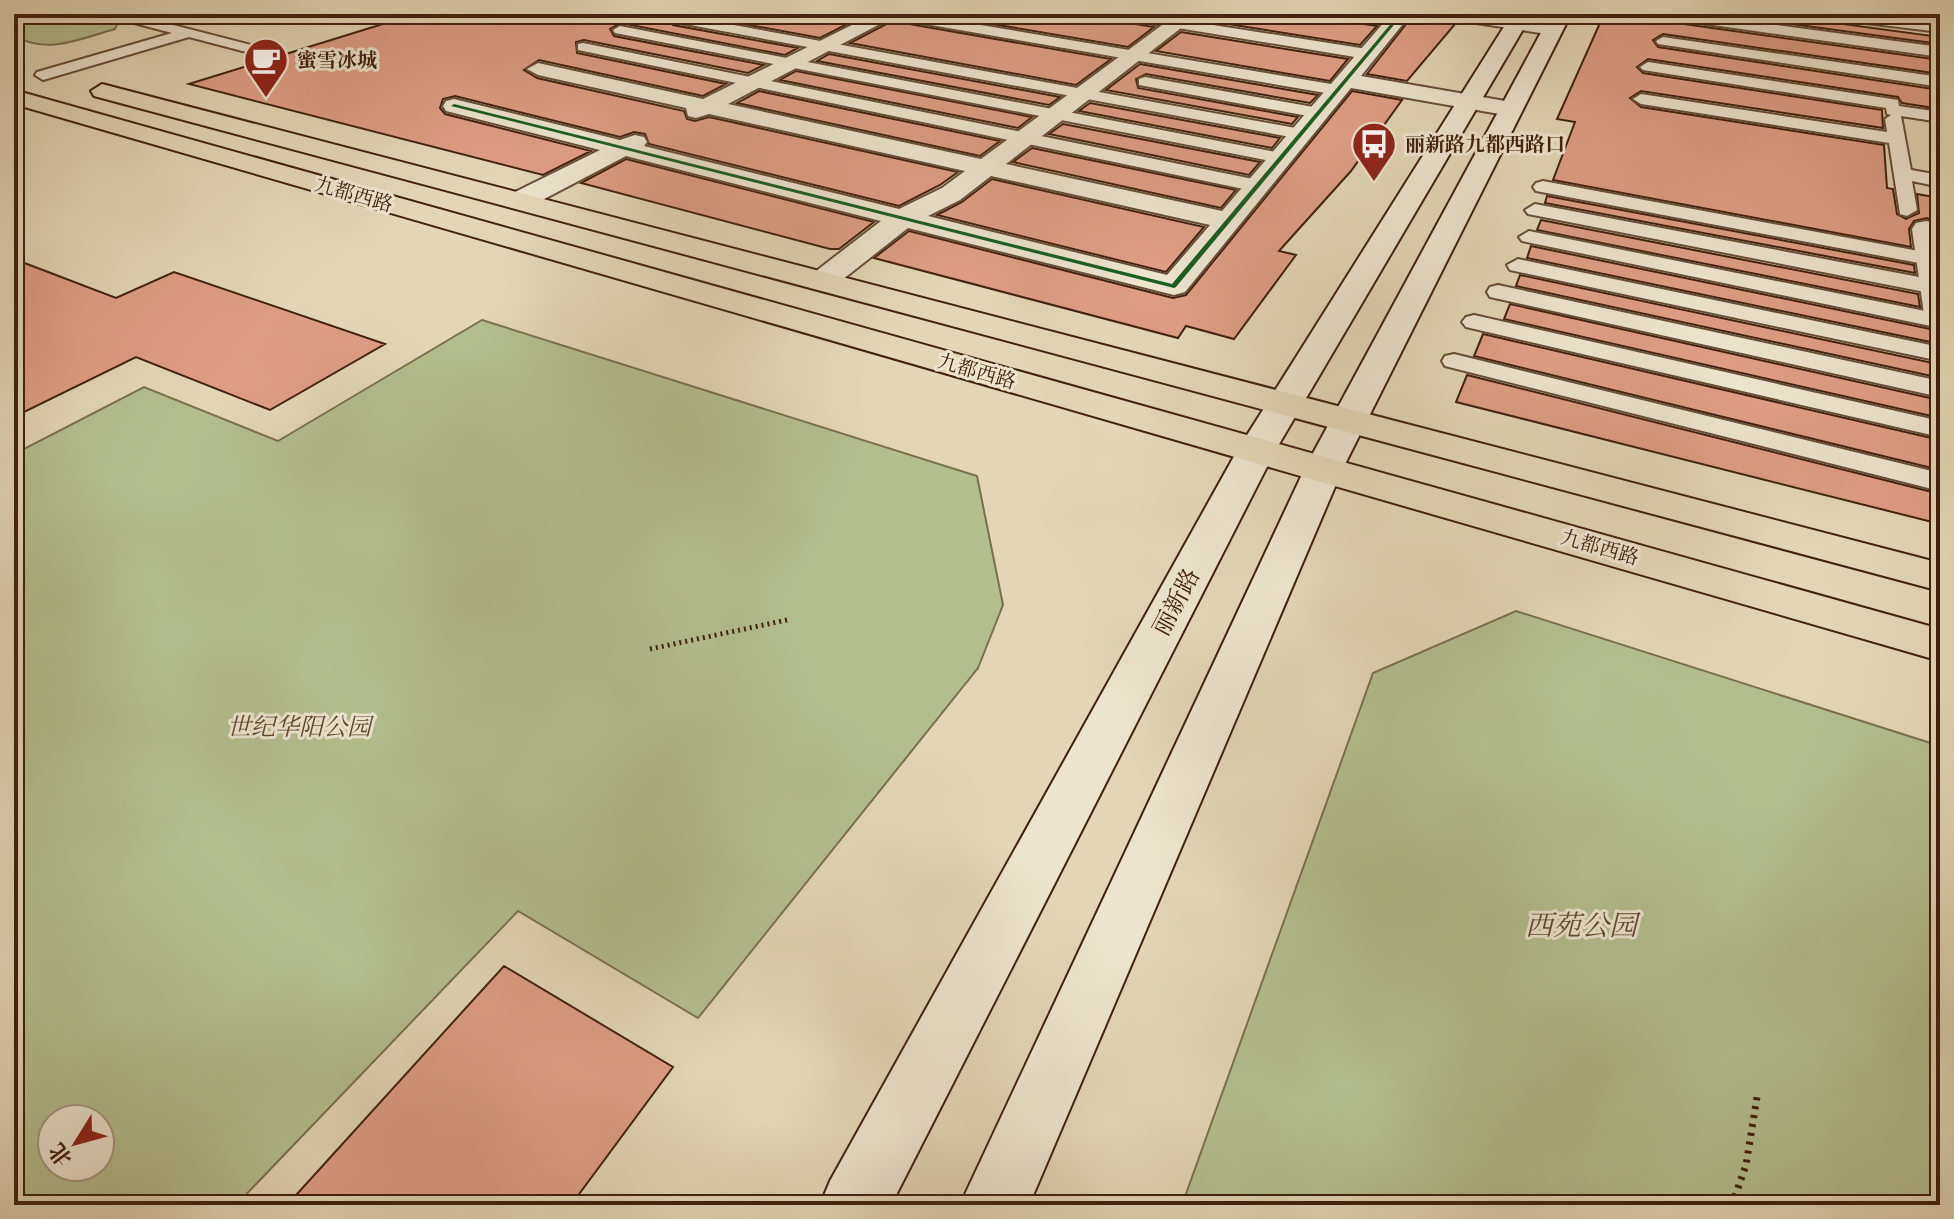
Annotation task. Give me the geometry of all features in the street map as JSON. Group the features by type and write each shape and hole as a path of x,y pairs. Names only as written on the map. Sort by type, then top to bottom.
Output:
{"main road":[{"name":"九都西路","path":"14,67 1940,577"},
{"name":"九都西路","path":"14,97 1940,645"}],"street":[{"path":"994,1205 1324,468 1557,22 1457,14"},
{"name":"丽新路","path":"854,1205 1256,451 1519,19"},
{"path":"678,120 792,63 828,35 890,21"},
{"path":"822,281 903,218 951,194 1095,80 1161,35"},
{"path":"454,106 1174,286 1319,113 1365,53 1468,102 1511,109"},
{"path":"538,69 1228,221"},
{"path":"519,201 651,134"},
{"path":"1917,220 1937,282"}],"lane":[{"path":"140,14 139,20 254,50"},
{"path":"1117,14 1161,35 1365,53"},
{"path":"1344,14 1365,53"},
{"path":"1824,14 1940,28"},
{"path":"658,15 828,35 1095,80 1319,113"},
{"path":"1670,15 1940,52"},
{"path":"890,21 1161,35 1365,53"},
{"path":"1880,21 1903,174 1917,220"},
{"path":"620,30 1281,158"},
{"path":"43,75 188,33"},
{"path":"1663,41 1940,82"},
{"path":"583,47 1258,186"},
{"path":"1648,67 1940,117"},
{"path":"1095,80 1301,134"},
{"path":"1641,99 1897,139"},
{"path":"1903,174 1940,181"},
{"path":"1543,187 1937,282"},
{"path":"1535,210 1937,282"},
{"path":"1529,237 1940,321"},
{"path":"1518,265 1940,354"},
{"path":"1498,292 1940,389"},
{"path":"1474,322 1940,429"},
{"path":"1454,361 1940,482"}],"path":[{"path":"650,649 787,620"},
{"path":"1732,1205 1746,1165 1757,1097"}],"green space":[{"path":"25,14 122,14 115,29 51,45 26,41 14,35 14,28"},
{"name":"世纪华阳公园","path":"482,320 977,476 1003,605 978,668 698,1018 518,911 236,1205 14,1205 14,454 144,387 278,441"},
{"name":"西苑公园","path":"1516,611 1940,746 1940,1205 1182,1205 1373,673"}],"building":[{"path":"415,14 675,14 669,18 673,25 798,48 785,55 621,23 610,29 614,36 764,65 748,73 584,40 576,42 577,53 726,84 703,96 539,60 524,70 537,78 684,111 687,119 695,121 709,117 958,172 899,206 649,144 645,134 634,132 620,137 455,96 443,99 440,108 445,114 591,151 543,175 189,84"},
{"path":"690,14 867,14 820,38"},
{"path":"933,14 1107,14 1117,21 1154,27 1128,47"},
{"path":"1202,14 1334,14 1344,21 1377,26 1360,45 1197,19"},
{"path":"1414,14 1444,14 1456,23 1407,81 1367,74"},
{"path":"1604,14 1660,14 1670,22 1940,60 1940,74 1663,34 1653,40 1658,47 1940,90 1940,109 1902,103 1898,97 1648,59 1637,67 1643,73 1882,110 1883,128 1641,91 1630,98 1641,107 1884,145 1887,188 1893,189 1897,214 1906,219 1919,213 1917,194 1940,198 1940,224 1927,218 1914,221 1909,229 1911,247 1553,180 1575,122 1557,119"},
{"path":"1716,14 1769,14 1940,37 1940,44"},
{"path":"892,21 1111,59 1076,85 850,43"},
{"path":"1181,32 1348,59 1330,81 1156,51"},
{"path":"829,54 1060,97 1049,105 817,61"},
{"path":"1140,64 1318,95 1310,103 1146,74 1136,79 1138,88 1298,117 1292,124 1106,90"},
{"path":"796,71 1032,117 1018,128 780,80"},
{"path":"759,91 1000,141 980,156 737,103"},
{"path":"1352,91 1402,100 1351,171 1279,251 1296,255 1234,339 1186,326 1178,338 874,258 909,231 1173,298 1186,295"},
{"path":"1090,103 1280,138 1272,148 1079,111"},
{"path":"1063,124 1260,162 1249,175 1049,134"},
{"path":"1032,148 1236,190 1221,208 1013,162"},
{"path":"626,159 874,222 839,249 830,249 581,183"},
{"path":"992,179 1204,227 1166,272 937,215 962,202"},
{"path":"1547,196 1914,265 1915,273 1545,203"},
{"path":"1541,220 1918,294 1920,307 1537,230"},
{"path":"1531,246 1940,331 1940,344 1527,258"},
{"path":"14,259 116,298 174,272 385,344 270,410 136,357 14,417"},
{"path":"1520,275 1933,363 1936,377 1516,286"},
{"path":"1510,304 1939,400 1940,418 1504,319"},
{"path":"1483,334 1940,440 1940,470 1474,356"},
{"path":"1467,375 1940,494 1940,524 1456,402"},
{"path":"504,966 673,1067 571,1205 287,1205"}],"cycle path":[{"path":"454,106 1174,286 1401,14"}],"place":[{"name":"蜜雪冰城","path":"266,99"},
{"name":"丽新路九都西路口","path":"1374,183"}]}
